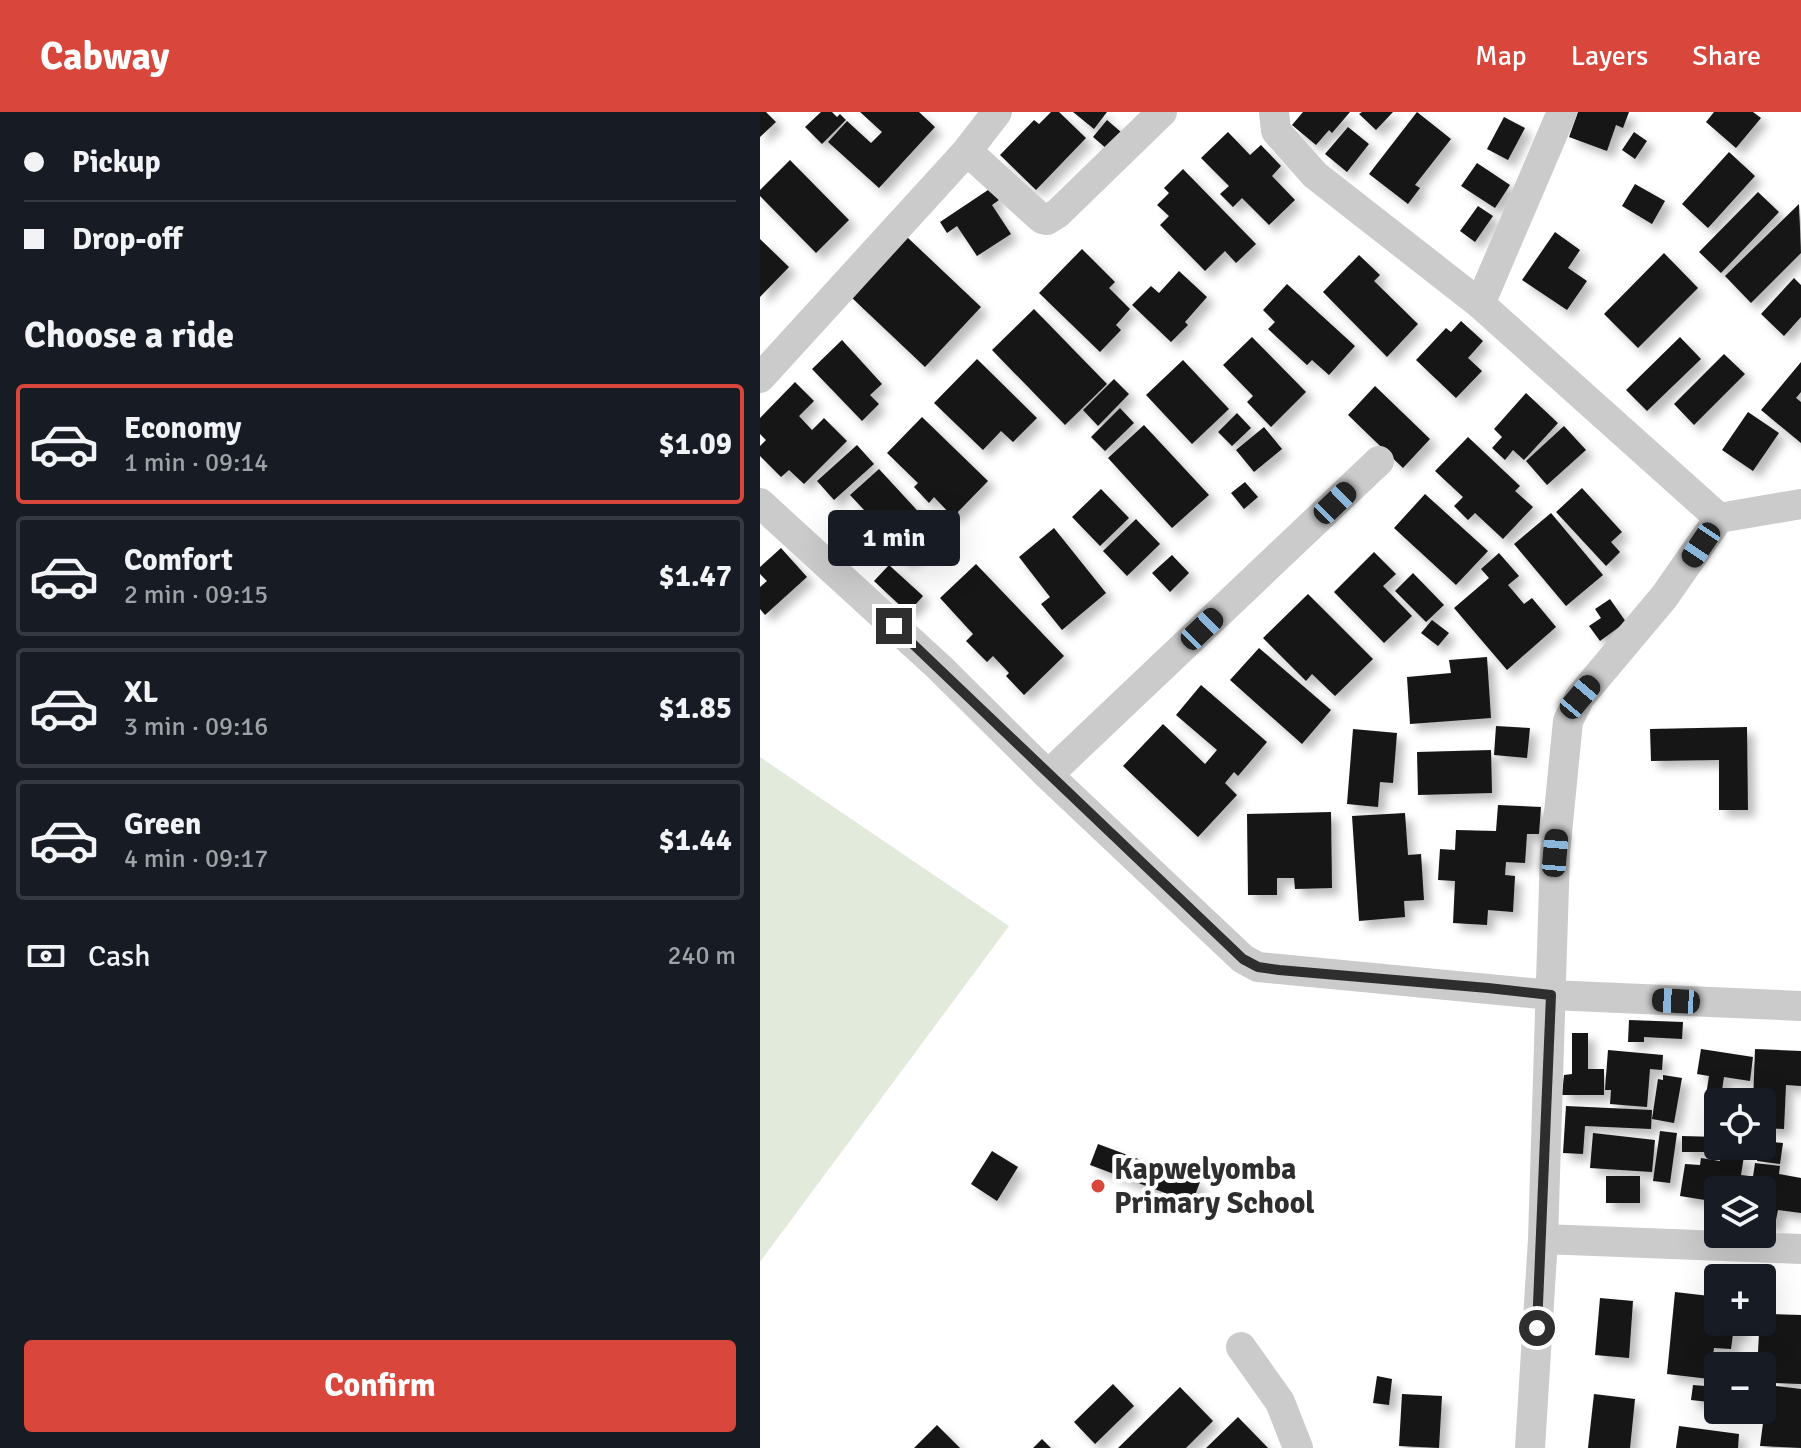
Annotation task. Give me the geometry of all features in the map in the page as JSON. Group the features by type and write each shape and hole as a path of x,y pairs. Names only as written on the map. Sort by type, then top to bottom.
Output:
{"street":[{"path":"760,378 967,151 997,112"},
{"path":"967,151 1042,219 1047,220 1058,213 1162,112"},
{"path":"1274,112 1276,131 1315,175 1480,304 1719,518"},
{"path":"1480,304 1562,112"},
{"path":"1048,775 1379,461"},
{"path":"760,503 939,667 1243,959 1258,967 1551,995 1801,1006"},
{"path":"1530,1448 1543,1239 1555,853 1568,721 1580,697 1664,597 1719,518 1801,504"},
{"path":"1543,1239 1801,1249"},
{"path":"1241,1347 1280,1402 1298,1448"}],"shaded area":[{"path":"760,757 1009,926 760,1262"}],"building":[{"path":"760,112 766,112 776,122 760,137"},
{"path":"821,112 832,112 837,117 840,114 846,120 822,144 805,127"},
{"path":"860,112 919,112 935,127 879,188 828,142 847,121 871,143 882,132"},
{"path":"1051,112 1059,112 1086,138 1036,190 1000,155 1034,120 1039,124"},
{"path":"1073,112 1107,112 1094,129"},
{"path":"1303,112 1350,112 1332,133 1329,130 1316,145 1292,125"},
{"path":"1393,112 1376,130 1359,114"},
{"path":"1417,112 1451,139 1415,185 1420,188 1408,204 1369,174"},
{"path":"1578,112 1629,112 1623,128 1616,125 1607,151 1569,137"},
{"path":"1714,112 1753,112 1761,118 1736,148 1706,122"},
{"path":"1504,117 1525,128 1508,160 1487,149"},
{"path":"1107,120 1121,132 1107,149 1093,137"},
{"path":"1348,127 1369,144 1347,172 1325,154"},
{"path":"1228,132 1250,155 1261,145 1281,166 1272,176 1295,200 1269,225 1242,198 1233,207 1220,194 1229,186 1201,158"},
{"path":"1634,132 1647,141 1635,159 1622,150"},
{"path":"1729,152 1755,176 1708,228 1682,204"},
{"path":"790,160 849,220 816,253 760,196 760,190"},
{"path":"1477,163 1510,185 1495,208 1461,186"},
{"path":"1183,169 1256,244 1236,263 1225,251 1205,271 1160,225 1169,216 1157,205 1169,193 1164,188"},
{"path":"1635,184 1665,201 1652,224 1622,206"},
{"path":"991,188 999,200 992,205 1011,234 977,256 957,226 947,233 940,222"},
{"path":"1758,192 1779,212 1721,273 1699,252"},
{"path":"1799,204 1801,253 1751,303 1725,276"},
{"path":"1478,206 1493,216 1475,242 1460,231"},
{"path":"1555,232 1580,250 1568,268 1587,281 1567,310 1522,280"},
{"path":"907,237 981,307 925,367 851,297"},
{"path":"760,239 789,267 760,297"},
{"path":"1082,249 1115,282 1109,288 1130,309 1116,325 1121,330 1100,352 1039,293"},
{"path":"1664,253 1698,288 1638,348 1604,314"},
{"path":"1359,255 1380,275 1374,281 1418,324 1387,357 1323,292"},
{"path":"1179,271 1207,297 1185,322 1188,325 1171,342 1132,305 1151,286 1159,293"},
{"path":"1794,278 1801,285 1801,317 1784,336 1761,314"},
{"path":"1287,284 1355,346 1329,375 1312,360 1307,365 1268,329 1275,322 1263,310"},
{"path":"1034,309 1107,384 1065,425 992,350"},
{"path":"1461,321 1483,341 1468,358 1482,371 1456,398 1416,360 1446,328 1451,332"},
{"path":"1252,337 1306,392 1271,427 1247,402 1253,396 1223,365"},
{"path":"1680,337 1701,359 1647,411 1626,390"},
{"path":"842,340 882,384 870,395 879,404 862,421 812,369"},
{"path":"1724,354 1745,374 1694,425 1674,404"},
{"path":"977,359 1037,418 1013,442 1001,431 983,450 934,403"},
{"path":"1183,360 1229,409 1192,444 1146,395"},
{"path":"1801,362 1801,392 1796,398 1801,402 1801,443 1761,410"},
{"path":"1114,379 1129,394 1098,426 1083,410"},
{"path":"795,382 814,401 799,416 812,430 824,418 847,441 804,484 789,470 781,477 760,456 760,446 766,440 760,434 760,418"},
{"path":"1375,386 1430,439 1403,468 1348,415"},
{"path":"1526,393 1558,423 1524,460 1513,450 1505,460 1492,448 1502,437 1494,429"},
{"path":"1120,408 1134,423 1105,451 1091,437"},
{"path":"1748,412 1779,433 1753,471 1722,450"},
{"path":"1237,413 1251,428 1232,446 1218,432"},
{"path":"922,417 988,481 953,517 934,497 929,503 914,487 918,483 887,453"},
{"path":"1144,425 1209,495 1172,528 1108,458"},
{"path":"1564,426 1586,450 1547,485 1526,461"},
{"path":"1264,427 1282,449 1254,472 1236,450"},
{"path":"1468,437 1520,486 1515,491 1533,507 1503,539 1475,513 1468,520 1454,506 1463,497 1435,471"},
{"path":"857,445 874,464 834,500 817,481"},
{"path":"879,469 938,533 906,562 859,517 865,511 850,495"},
{"path":"1245,482 1258,497 1244,509 1231,493"},
{"path":"1582,488 1622,532 1611,542 1620,552 1606,566 1556,512"},
{"path":"1101,489 1129,518 1100,546 1072,517"},
{"path":"1425,494 1488,551 1456,585 1394,528"},
{"path":"1551,513 1603,575 1566,606 1514,544"},
{"path":"1136,519 1160,544 1127,576 1103,551"},
{"path":"1054,528 1106,593 1062,630 1041,604 1050,597 1019,557"},
{"path":"781,548 807,577 765,615 760,609 760,587 767,581 760,574 760,567"},
{"path":"1374,552 1396,574 1383,586 1412,616 1384,643 1334,592"},
{"path":"1499,553 1519,576 1508,585 1524,604 1532,598 1556,627 1507,670 1454,608 1489,578 1481,569"},
{"path":"1172,555 1189,573 1170,592 1152,573"},
{"path":"976,564 1064,656 1024,695 993,656 987,662 966,641 973,634 940,598"},
{"path":"889,565 923,596 908,613 874,581"},
{"path":"1413,573 1444,605 1426,622 1395,591"},
{"path":"1308,594 1373,659 1335,696 1312,674 1306,681 1263,638"},
{"path":"1610,599 1626,622 1600,641 1589,626 1601,618 1595,609"},
{"path":"1432,620 1449,633 1438,646 1421,633"},
{"path":"1259,648 1331,710 1302,744 1230,680"},
{"path":"1487,657 1491,718 1410,724 1407,677 1451,673 1449,660"},
{"path":"1201,685 1267,742 1238,776 1234,772 1225,783 1237,795 1198,837 1123,766 1163,724 1205,764 1217,750 1176,715"},
{"path":"1496,726 1530,728 1527,758 1494,755"},
{"path":"1747,727 1748,810 1719,810 1719,760 1651,761 1650,729"},
{"path":"1353,729 1397,733 1393,783 1380,782 1378,807 1347,804"},
{"path":"1491,750 1492,793 1418,795 1417,752"},
{"path":"1498,805 1541,807 1539,834 1527,834 1525,863 1506,862 1505,875 1515,876 1513,912 1488,910 1487,925 1453,923 1455,881 1438,880 1440,849 1455,850 1456,830 1496,831"},
{"path":"1331,812 1332,888 1295,889 1294,878 1277,878 1277,895 1248,895 1247,814"},
{"path":"1405,813 1408,855 1421,854 1424,900 1404,901 1405,917 1359,921 1352,816"},
{"path":"1629,1020 1683,1022 1682,1039 1644,1037 1644,1042 1628,1042"},
{"path":"1572,1033 1588,1033 1588,1069 1604,1069 1604,1095 1562,1095 1564,1075 1572,1074"},
{"path":"1701,1049 1753,1057 1750,1081 1724,1077 1722,1088 1707,1088 1709,1076 1697,1074"},
{"path":"1755,1049 1801,1051 1801,1086 1786,1085 1784,1129 1776,1129 1776,1088 1754,1088"},
{"path":"1608,1050 1663,1055 1662,1070 1650,1069 1647,1107 1610,1104 1611,1090 1605,1090"},
{"path":"1663,1075 1682,1078 1674,1123 1652,1119 1658,1079 1663,1080"},
{"path":"1566,1106 1652,1110 1651,1129 1585,1126 1583,1154 1563,1153"},
{"path":"1660,1131 1677,1133 1670,1183 1653,1181"},
{"path":"1593,1133 1655,1140 1652,1172 1590,1168"},
{"path":"1682,1136 1704,1137 1704,1152 1682,1152"},
{"path":"1776,1142 1783,1143 1780,1164 1757,1161 1776,1160"},
{"path":"1098,1144 1200,1182 1192,1203 1090,1165"},
{"path":"992,1151 1018,1167 997,1201 971,1184"},
{"path":"1701,1158 1743,1160 1741,1175 1749,1176 1704,1176 1704,1200 1680,1196 1685,1164 1700,1165"},
{"path":"1755,1163 1780,1166 1779,1174 1801,1178 1801,1213 1778,1210 1776,1220 1776,1176 1753,1176"},
{"path":"1606,1176 1640,1176 1640,1203 1606,1203"},
{"path":"1675,1292 1704,1295 1704,1336 1733,1336 1731,1349 1714,1348 1713,1352 1704,1352 1704,1378 1667,1374"},
{"path":"1600,1298 1633,1301 1629,1358 1595,1355"},
{"path":"1776,1314 1801,1315 1801,1384 1776,1383 1776,1352 1758,1352 1759,1336 1776,1336"},
{"path":"1377,1376 1392,1379 1389,1405 1373,1403"},
{"path":"1113,1384 1134,1406 1095,1444 1074,1422"},
{"path":"1693,1385 1704,1386 1704,1401 1691,1400"},
{"path":"1776,1386 1801,1389 1801,1448 1760,1446 1763,1424 1776,1424"},
{"path":"1180,1387 1213,1421 1186,1448 1118,1448"},
{"path":"1402,1394 1442,1396 1439,1448 1399,1446"},
{"path":"1594,1394 1635,1399 1630,1448 1588,1448"},
{"path":"1238,1417 1268,1448 1206,1448"},
{"path":"937,1425 960,1448 914,1448"},
{"path":"1679,1426 1739,1434 1738,1448 1676,1448"},
{"path":"1042,1439 1051,1448 1033,1448"}],"place":[{"name":"Kapwelyomba Primary School","path":"1098,1186"}],"route":[{"path":"894,626 1243,959 1258,967 1279,970 1551,995 1537,1328"}]}
